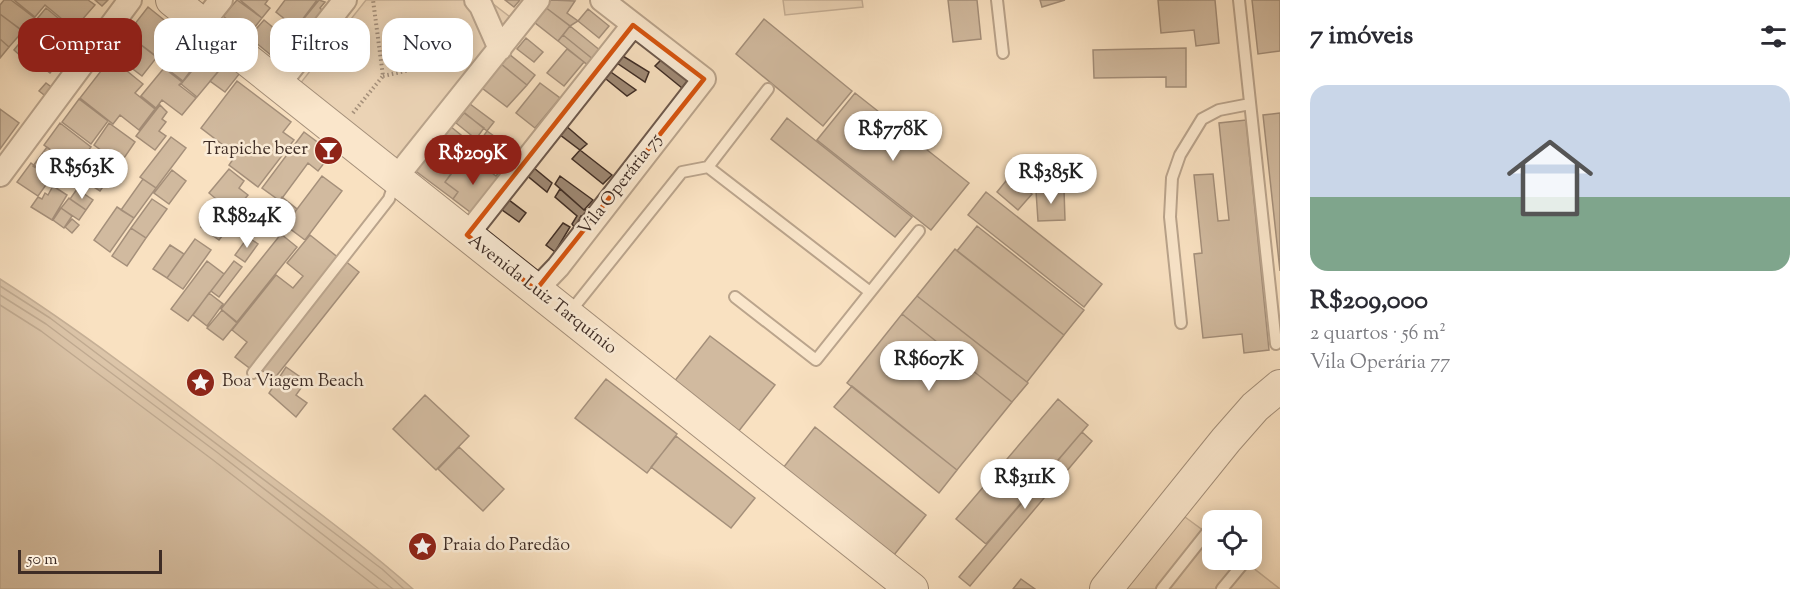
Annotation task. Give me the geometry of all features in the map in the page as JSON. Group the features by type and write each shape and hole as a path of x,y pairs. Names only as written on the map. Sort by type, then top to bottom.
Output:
{"street":[{"path":"0,175 130,0"},
{"name":"Avenida Luiz Tarquínio","path":"172,0 194,18"},
{"path":"207,18 221,0"},
{"path":"278,85 345,0"},
{"path":"476,0 481,6 500,49"},
{"path":"395,179 538,0"},
{"path":"467,235 633,25 602,0"},
{"name":"Vila Operária 75","path":"536,290 558,267 704,79 633,25"},
{"name":"Avenida Luiz Tarquínio","path":"258,69 912,589"},
{"path":"1106,589 1226,440 1255,407 1280,386"}],"lane":[{"path":"997,0 1003,53"},
{"path":"1239,0 1276,344"},
{"path":"568,315 682,172 708,166 768,89"},
{"path":"1181,323 1170,216 1172,178 1180,155 1202,119 1220,110 1250,104"},
{"path":"708,166 870,292"},
{"path":"253,373 389,199 395,179"},
{"path":"735,297 816,360 919,231"},
{"path":"1162,589 1202,539"},
{"path":"1222,589 1238,570"}],"path":[{"path":"372,0 383,76"},
{"path":"337,133 383,76 500,49"}],"highlighted area":[{"path":"633,25 704,79 536,290 467,235"}],"shaded area":[{"path":"366,0 488,0 510,17 473,64 473,18 382,18 382,72 467,72 397,161 299,85 309,72 370,72 370,18 352,18"},
{"path":"783,0 862,0 863,7 785,15"},
{"path":"1185,517 1202,530 1202,570 1256,570 1280,589 1119,589"}],"water":[{"path":"0,279 157,389 332,522 413,589 0,589"}],"building":[{"path":"4,0 11,0 35,18 18,18 18,28 0,14 0,5"},
{"path":"14,0 88,0 95,5 84,18 61,18 45,5 35,17"},
{"path":"95,0 108,0 102,6"},
{"path":"237,0 262,18 258,23 258,18 226,18 223,16"},
{"path":"240,0 268,0 265,4 270,8 262,18"},
{"path":"285,0 317,0 304,18 284,18 276,12"},
{"path":"319,0 325,2 320,8 323,11 318,18 304,18"},
{"path":"505,0 520,0 514,7"},
{"path":"551,0 575,1 567,13 578,21 570,26 545,7"},
{"path":"948,0 977,0 981,39 953,42"},
{"path":"1040,0 1065,0 1042,7"},
{"path":"1158,0 1215,0 1219,43 1196,46 1194,30 1161,33"},
{"path":"1252,0 1280,0 1280,51 1258,54"},
{"path":"148,7 162,18 154,18 154,55 142,46 142,18 139,18"},
{"path":"545,7 570,26 558,41 534,22"},
{"path":"46,8 58,18 38,18"},
{"path":"588,9 609,26 599,38 578,21"},
{"path":"0,14 18,27 18,37 9,47 0,39"},
{"path":"764,19 852,91 823,126 736,54"},
{"path":"264,20 270,25 270,54 258,44 258,27"},
{"path":"570,26 601,51 594,60 563,35"},
{"path":"563,35 594,60 589,66 558,41"},
{"path":"526,38 543,52 534,62 517,49"},
{"path":"0,39 9,47 0,58"},
{"path":"142,46 154,55 154,61 142,76 137,72 142,72"},
{"path":"1186,48 1186,87 1166,87 1166,77 1094,78 1093,50"},
{"path":"567,49 584,62 564,86 547,73"},
{"path":"504,50 535,75 527,85 496,60"},
{"path":"618,53 649,72 645,82 608,57"},
{"path":"665,56 691,76 682,88 655,66"},
{"path":"501,64 527,85 507,107 482,88"},
{"path":"601,65 636,90 627,96 601,75"},
{"path":"100,72 128,72 143,84 135,93 155,109 139,130 120,115 113,124 80,98"},
{"path":"161,72 169,72 182,82 179,85 196,98 182,115 162,100 156,108 141,96"},
{"path":"171,72 190,72 183,81"},
{"path":"191,72 218,72 197,97 181,84"},
{"path":"218,72 240,73 225,92 210,81"},
{"path":"237,81 291,122 283,132 294,140 258,187 229,165 236,155 201,128"},
{"path":"46,83 54,89 48,98 39,91"},
{"path":"540,83 560,98 535,128 516,113"},
{"path":"855,93 969,183 931,230 817,140"},
{"path":"79,99 108,121 91,144 62,122"},
{"path":"466,101 494,122 487,131 460,109"},
{"path":"160,105 167,112 162,119 166,122 159,131 166,136 155,150 136,136"},
{"path":"0,109 19,123 0,149"},
{"path":"464,113 484,128 476,139 456,123"},
{"path":"1280,113 1280,271 1263,115"},
{"path":"787,118 912,217 895,237 771,139"},
{"path":"558,119 587,144 580,150 551,128"},
{"path":"1246,120 1269,350 1244,353 1242,334 1203,338 1194,254 1202,253 1194,175 1213,174 1218,221 1229,220 1219,123"},
{"path":"445,122 477,148 470,158 437,133"},
{"path":"60,123 91,147 75,168 44,145"},
{"path":"109,123 135,142 120,164 94,145"},
{"path":"487,131 515,151 508,161 480,141"},
{"path":"304,132 332,153 318,171 308,163 280,201 262,188"},
{"path":"171,137 186,148 156,188 140,177"},
{"path":"47,147 75,168 62,186 33,166"},
{"path":"100,150 119,164 100,191 80,178"},
{"path":"580,150 612,175 603,184 572,159"},
{"path":"426,152 453,171 445,182 458,192 453,199 413,169"},
{"path":"462,160 479,173 484,167 496,176 500,171 505,175 474,215 453,199 458,192 445,182"},
{"path":"31,163 51,178 38,196 17,182"},
{"path":"528,163 552,183 547,192 519,169"},
{"path":"229,169 244,181 239,188 248,195 237,208 226,199 222,204 209,193"},
{"path":"172,170 186,181 169,204 154,193"},
{"path":"322,176 342,191 305,240 285,225"},
{"path":"560,176 593,200 584,210 555,184"},
{"path":"1010,176 1032,194 1018,210 997,192"},
{"path":"143,179 156,188 134,218 121,210"},
{"path":"53,186 67,195 52,220 31,207 38,197 42,199 45,193 48,195"},
{"path":"77,189 93,200 86,210 70,199"},
{"path":"560,189 584,210 592,210 591,214 581,216 575,228 572,224 577,216 555,197"},
{"path":"1064,189 1065,220 1038,221 1036,191"},
{"path":"986,192 1102,284 1084,307 968,215"},
{"path":"282,197 297,209 282,230 267,219"},
{"path":"505,197 526,213 519,222 498,207"},
{"path":"69,198 86,210 79,220 61,208"},
{"path":"152,199 167,209 146,238 131,228"},
{"path":"221,203 238,216 219,240 201,227"},
{"path":"117,207 134,218 110,252 94,240"},
{"path":"61,208 72,216 64,228 53,220"},
{"path":"72,219 79,225 72,233 65,227"},
{"path":"563,223 570,227 555,252 546,245"},
{"path":"977,226 1084,310 1064,335 957,251"},
{"path":"131,228 146,238 127,266 112,256"},
{"path":"281,234 297,247 237,322 221,309"},
{"path":"310,235 340,259 252,370 235,357 247,342 232,330 276,275 293,288 303,276 287,263"},
{"path":"248,237 258,244 245,262 235,255"},
{"path":"195,239 211,250 183,289 167,278"},
{"path":"170,245 184,254 167,278 153,269"},
{"path":"955,249 1064,335 1027,382 917,296"},
{"path":"344,260 359,272 274,379 259,368"},
{"path":"207,261 224,274 188,321 171,309"},
{"path":"234,261 242,267 219,297 211,291"},
{"path":"209,293 223,304 207,326 193,315"},
{"path":"917,296 1028,383 1012,402 902,314"},
{"path":"222,310 237,323 223,340 207,328"},
{"path":"902,314 1012,402 957,470 847,383"},
{"path":"710,336 775,385 738,432 673,383"},
{"path":"286,367 306,381 296,395 307,403 296,417 269,393"},
{"path":"606,379 677,434 647,473 575,418"},
{"path":"852,386 957,470 939,493 834,407"},
{"path":"425,395 469,436 436,470 393,429"},
{"path":"1058,399 1088,425 986,544 956,519"},
{"path":"815,427 926,515 894,555 783,468"},
{"path":"1082,432 1092,441 970,586 959,577"},
{"path":"676,436 755,498 731,528 651,467"},
{"path":"459,447 504,489 483,511 438,469"},
{"path":"1021,579 1035,589 1013,589"}],"place":[{"name":"Trapiche beer","path":"329,150"},
{"name":"Boa Viagem Beach","path":"201,382"},
{"name":"Praia do Paredão","path":"422,546"}]}
